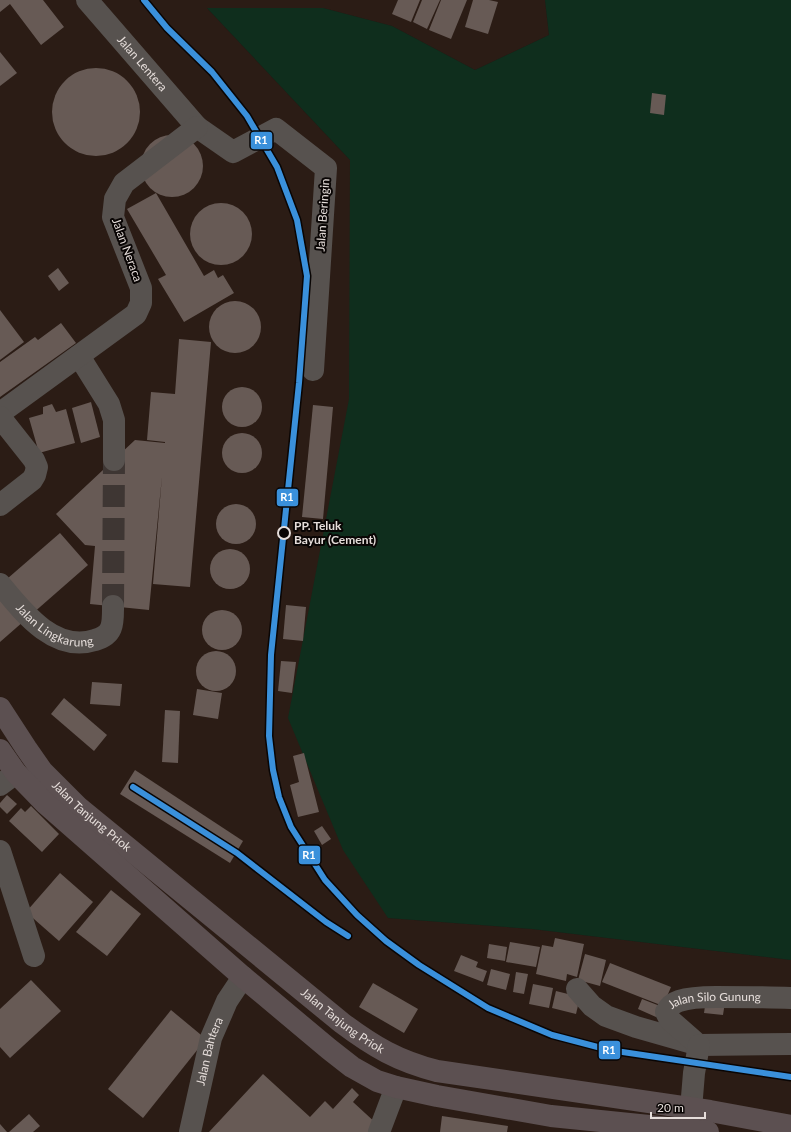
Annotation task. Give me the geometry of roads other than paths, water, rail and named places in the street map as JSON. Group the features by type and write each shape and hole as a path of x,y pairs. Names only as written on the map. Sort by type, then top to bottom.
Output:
{"highway":[{"name":"Jalan Tanjung Priok","path":"0,708 42,771 78,807 336,1018 370,1044 405,1062 437,1072 704,1123"},
{"name":"Jalan Tanjung Priok","path":"0,750 8,779 46,804 243,977 352,1068 377,1081 396,1087 437,1096 551,1116 791,1126"}],"street":[{"name":"Jalan Lentera","path":"87,0 197,127"},
{"name":"Jalan Neraca","path":"0,413 136,314 141,303 141,288 113,217 114,199 124,183 197,127"},
{"name":"Jalan Beringin","path":"197,127 233,152 276,129 326,168 313,370"},
{"path":"79,356 109,404 114,420 114,460"},
{"path":"0,417 38,467 32,480 0,505"},
{"name":"Jalan Lingkarung","path":"0,584 21,609 41,628 63,640 75,644 92,642 108,634 113,615"},
{"path":"0,852 34,956"},
{"name":"Jalan Bahtera","path":"190,1132 211,1038 227,1001 243,977"},
{"path":"577,988 592,1006 606,1016 636,1027 698,1045 791,1044"},
{"name":"Jalan Silo Gunung","path":"698,1045 670,1020 666,1012 668,1007 680,1000 699,998 791,998"},
{"path":"698,1045 694,1073 704,1123"},
{"path":"379,1132 396,1087"}],"tunnel":[{"path":"113,606 114,460"}],"place":[{"name":"PP. Teluk Bayur (Cement)","path":"284,533"}]}
